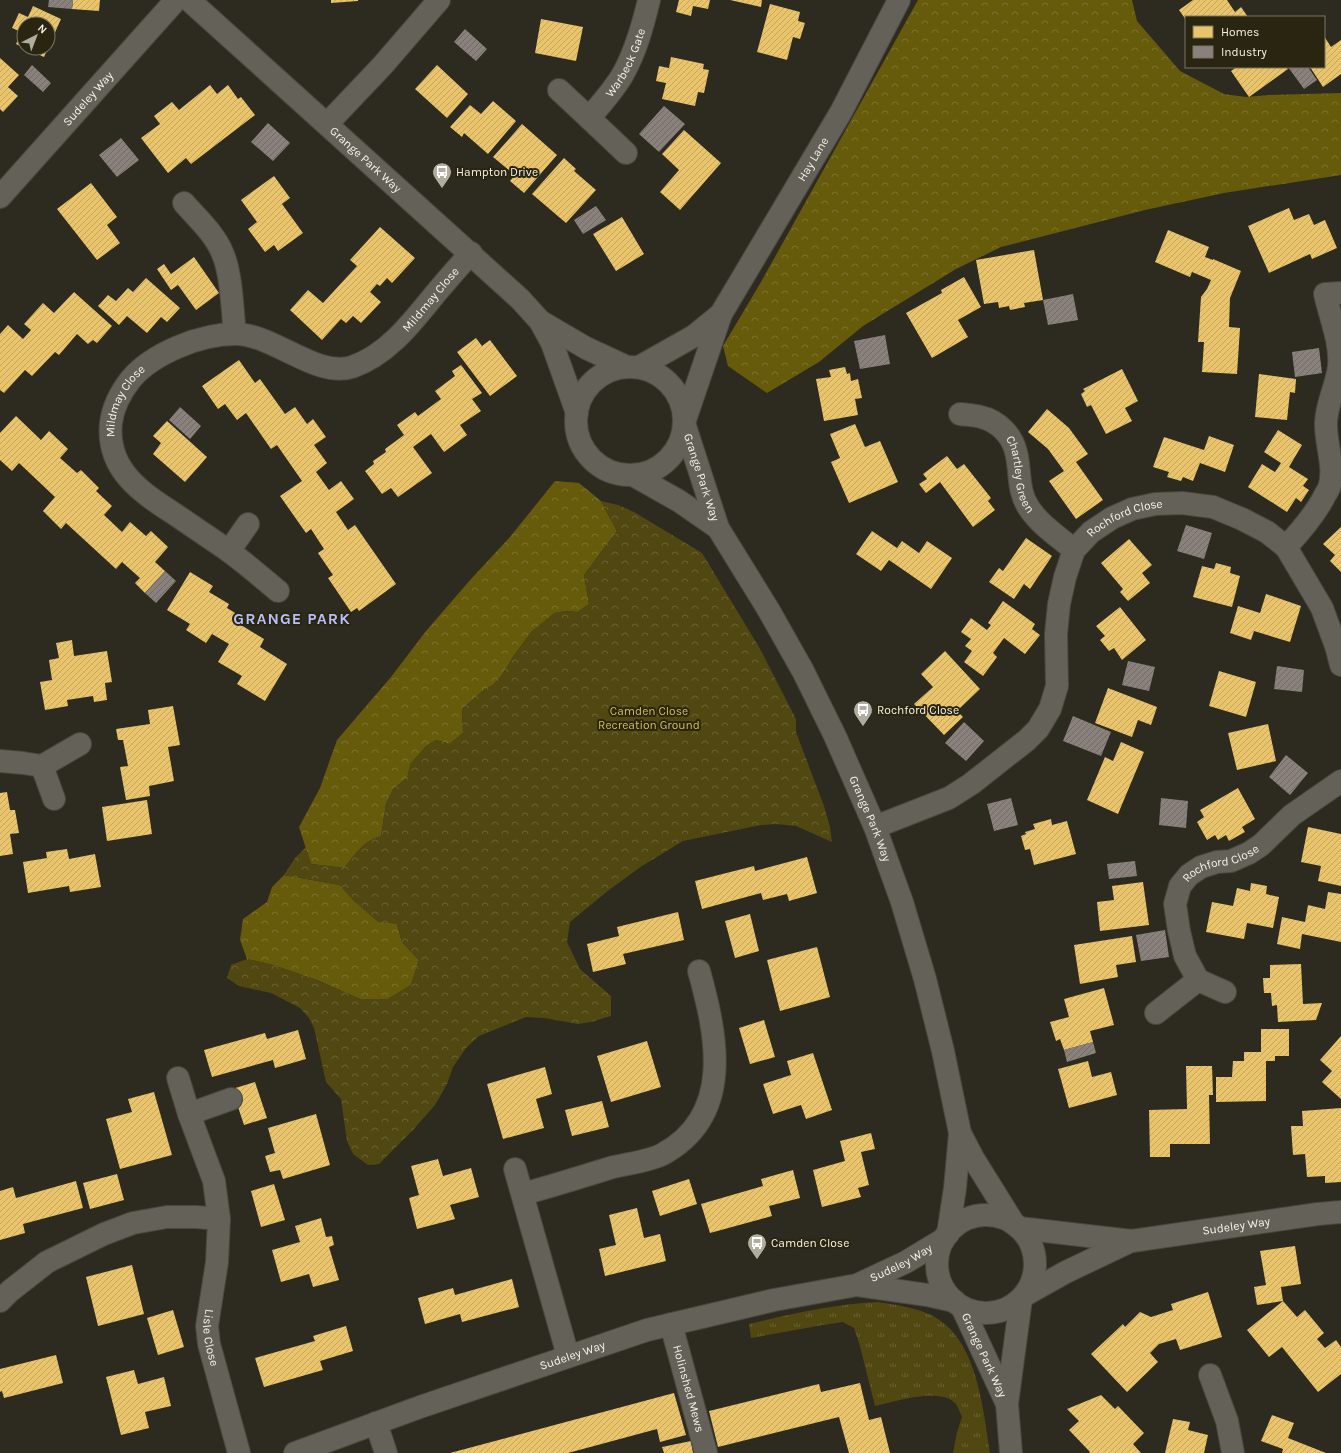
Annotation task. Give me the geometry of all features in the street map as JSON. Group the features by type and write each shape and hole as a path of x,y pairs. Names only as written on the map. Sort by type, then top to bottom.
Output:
{"street":[{"name":"Sudeley Way","path":"0,197 176,0"},
{"name":"Grange Park Way","path":"189,0 520,299 540,321 552,343 576,413"},
{"path":"327,124 383,65 438,0"},
{"name":"Warbeck Gate","path":"589,118 609,96 623,74 639,38 649,0"},
{"name":"Hay Lane","path":"685,423 721,314 842,112 899,0"},
{"path":"559,90 626,153"},
{"path":"184,203 212,235 221,250 227,265 235,334"},
{"name":"Mildmay Close","path":"278,591 229,551 156,502 138,488 126,475 116,460 111,446 110,433 114,406 122,390 144,366 161,355 178,347 216,336 235,334 252,336 322,366 337,369 351,367 379,354 394,341 470,253"},
{"path":"1286,547 1317,510 1328,488 1331,468 1326,422 1328,406 1337,381 1339,364 1338,344 1325,294 1341,293"},
{"name":"Hay Lane","path":"633,367 694,336 721,314"},
{"name":"Grange Park Way","path":"540,321 586,348 633,367 654,372 666,380 675,390 682,402 685,423 718,528 768,608 803,671 835,736 875,827 902,902 925,979 942,1044 960,1133 956,1177 946,1236"},
{"name":"Grange Park Way","path":"633,367 608,371 593,381 584,392 579,402 576,413 576,424 579,440 594,462 611,472 622,475 633,475 652,471 666,462 678,448 683,435 685,423"},
{"name":"Chartley Green","path":"960,414 988,419 995,422 1006,432 1013,441 1016,452 1021,491 1029,508 1043,524 1074,550"},
{"name":"Grange Park Way","path":"633,475 679,501 718,528"},
{"name":"Rochford Close","path":"875,827 949,798 971,784 1027,740 1038,729 1050,709 1057,686 1058,667 1056,634 1059,604 1065,577 1074,550 1091,532 1112,518 1132,509 1155,504 1182,503 1212,508 1242,519 1267,532 1286,547 1322,608 1341,664"},
{"path":"229,551 248,524"},
{"path":"0,761 42,766 80,744"},
{"path":"42,766 54,800"},
{"name":"Rochford Close","path":"1198,980 1185,956 1179,931 1176,904 1180,886 1189,875 1201,867 1217,862 1231,861 1262,845 1292,815 1341,781"},
{"path":"523,1194 570,1182 611,1168 661,1155 691,1134 708,1103 713,1081 715,1054 710,1010 699,971"},
{"path":"1156,1013 1198,980 1225,992"},
{"name":"Lisle Close","path":"178,1078 189,1114 214,1181 219,1219 217,1262 207,1326 209,1344 239,1453"},
{"path":"189,1114 231,1099"},
{"name":"Grange Park Way","path":"960,1133 977,1164 1017,1226"},
{"path":"515,1169 568,1356"},
{"name":"Sudeley Way","path":"1017,1226 1132,1241 1341,1212"},
{"path":"979,1215 998,1216 1017,1226 1030,1242 1035,1260 1033,1279 1023,1297 1006,1310 994,1313 975,1312 958,1304 945,1292 937,1268 939,1250 946,1236 962,1222 979,1215"},
{"path":"3,1291 47,1262 104,1234 133,1223 166,1217 219,1219"},
{"name":"Sudeley Way","path":"295,1453 376,1423 622,1338 671,1324 774,1300 857,1285 906,1262 946,1236"},
{"name":"Sudeley Way","path":"1023,1297 1066,1272 1132,1241"},
{"name":"Sudeley Way","path":"857,1285 927,1295 958,1304"},
{"name":"Grange Park Way","path":"1011,1453 1007,1404 1023,1297"},
{"name":"Grange Park Way","path":"958,1304 1007,1404"},
{"name":"Holinshed Mews","path":"671,1324 706,1453"},
{"path":"1210,1375 1227,1421 1233,1453"},
{"path":"376,1423 386,1453"}],"green space":[{"path":"918,0 1132,0 1137,21 1180,71 1224,94 1246,97 1341,93 1341,175 1224,193 1145,210 1001,247 956,269 863,326 819,362 767,393 728,366 723,346 761,282"},
{"path":"555,481 579,483 601,501 617,531 584,575 589,604 578,612 563,611 532,631 502,675 493,685 484,690 462,709 463,733 450,744 436,740 425,747 407,778 393,789 386,804 381,836 364,845 344,868 311,864 299,827 320,788 337,740 391,677 426,631 510,537"},
{"name":"Camden Close Recreation Ground","path":"601,501 618,505 634,512 702,553 759,647 796,719 796,732 824,806 830,827 832,842 796,826 776,824 761,825 683,841 642,866 609,890 570,922 567,942 580,969 611,996 611,1016 578,1024 544,1018 526,1017 479,1036 466,1048 453,1067 447,1084 435,1105 413,1130 379,1164 368,1165 353,1154 347,1141 341,1099 326,1082 314,1028 309,1018 300,1008 271,993 239,986 227,978 231,965 247,959 273,965 317,980 360,999 388,999 411,985 419,960 402,942 397,924 378,922 355,902 340,885 284,875 295,858 306,847 311,864 344,868 364,845 374,838 381,836 386,804 393,789 407,778 410,764 425,747 436,740 450,744 463,733 462,709 484,690 493,685 502,675 532,631 554,613 563,611 578,612 589,604 584,575 617,531"},
{"path":"284,875 340,885 355,902 397,924 402,942 419,960 411,985 388,999 360,999 317,980 273,965 247,959 240,940 243,919 267,902 272,887"},
{"path":"878,1302 898,1305 925,1312 946,1325 959,1340 968,1356 975,1375 990,1453 953,1453 957,1432 962,1417 956,1404 948,1398 938,1396 916,1397 875,1406 854,1328 843,1322 751,1338 749,1324 829,1307"}],"building: Homes":[{"path":"73,0 100,0 99,11 72,9"},
{"path":"331,0 358,0 358,1 331,3"},
{"path":"679,0 710,0 708,9 693,6 691,16 676,12"},
{"path":"730,0 762,0 761,7"},
{"path":"1193,0 1227,0 1235,12 1241,7 1247,16 1185,16 1185,19 1179,10"},
{"path":"770,4 800,12 798,21 805,23 800,39 793,37 787,60 757,52"},
{"path":"33,6 55,16 28,16"},
{"path":"19,13 26,16 18,16"},
{"path":"56,17 61,19 56,30"},
{"path":"16,19 16,30 12,28"},
{"path":"541,19 583,27 576,61 535,53"},
{"path":"1325,38 1331,47 1341,40 1341,74 1323,87 1311,68 1325,68"},
{"path":"671,57 704,64 703,69 709,70 704,93 698,92 695,106 662,99 666,83 656,81 659,66 669,68"},
{"path":"0,58 19,75 8,87 18,96 3,112 0,109"},
{"path":"437,65 468,94 447,118 415,89"},
{"path":"1236,68 1288,69 1249,97 1231,71"},
{"path":"210,85 217,94 228,85 238,99 241,97 255,115 191,164 186,158 168,173 141,138 160,124 154,116 172,102 179,110"},
{"path":"493,101 516,121 488,154 464,133 462,137 450,127 470,105 481,114"},
{"path":"522,124 557,155 524,193 510,181 515,175 493,157"},
{"path":"684,130 721,163 680,210 660,192 679,170 662,154"},
{"path":"564,158 576,169 574,171 596,190 566,223 532,194"},
{"path":"274,176 290,198 282,204 303,233 278,251 274,245 265,252 248,229 257,222 241,200"},
{"path":"91,183 117,217 107,225 120,243 97,260 57,209"},
{"path":"1289,208 1294,220 1309,214 1314,225 1325,220 1337,248 1312,259 1310,254 1269,273 1248,226"},
{"path":"622,217 644,254 616,271 593,234"},
{"path":"380,227 415,258 392,283 387,278 380,286 377,284 370,292 381,302 361,323 353,316 346,323 341,319 322,340 290,310 308,290 323,303 357,266 350,260"},
{"path":"1168,230 1209,247 1205,257 1241,271 1230,298 1229,327 1240,328 1237,374 1202,372 1204,342 1198,342 1201,297 1211,280 1192,272 1190,277 1155,262"},
{"path":"1034,250 1043,300 1024,303 1025,307 1010,310 1009,306 999,308 998,302 984,304 976,260"},
{"path":"194,257 219,293 196,310 178,285 171,290 157,269 164,264 171,274"},
{"path":"964,277 981,307 958,320 968,337 932,358 906,313 942,293 941,290"},
{"path":"146,278 180,308 167,322 161,317 147,333 127,316 119,325 98,306 108,295 116,301 128,288 133,292"},
{"path":"74,292 112,326 97,343 93,340 88,344 77,334 59,355 55,352 32,376 25,370 4,393 0,390 0,334 8,325 23,339 31,330 24,324 43,303 54,313"},
{"path":"476,338 482,346 490,340 517,376 490,396 457,352"},
{"path":"239,360 255,383 260,379 285,414 295,407 307,424 313,419 326,437 314,445 327,463 316,472 329,490 341,481 354,499 336,512 348,530 355,525 396,584 359,611 357,608 351,612 328,578 333,575 318,553 324,549 311,529 306,533 280,496 302,481 277,445 271,449 246,413 237,420 225,404 218,409 202,386"},
{"path":"461,365 482,393 472,399 481,411 460,425 467,435 444,452 431,434 413,447 432,473 398,497 391,488 382,494 365,471 374,464 373,461 386,452 385,449 404,435 397,425 415,412 418,416 441,399 435,391 455,376 452,371"},
{"path":"845,367 847,374 850,373 851,381 858,379 862,398 855,399 858,415 824,421 816,379 831,377 829,370"},
{"path":"1122,369 1138,401 1125,408 1132,421 1106,434 1091,405 1087,407 1081,394 1085,391 1083,389"},
{"path":"1259,374 1296,379 1295,393 1290,392 1287,420 1255,417"},
{"path":"1047,409 1069,428 1088,454 1076,462 1103,500 1076,519 1049,481 1064,471 1048,449 1028,432"},
{"path":"16,416 41,440 49,431 68,449 60,458 77,473 81,470 99,488 96,491 112,506 104,515 122,532 130,522 146,536 151,531 168,547 155,562 165,571 145,593 135,583 140,578 122,562 116,569 66,523 61,529 43,511 55,497 19,463 12,471 0,460 0,433"},
{"path":"167,421 207,457 185,482 153,454 161,443 153,436"},
{"path":"855,424 865,447 880,441 898,482 849,503 831,462 840,458 830,434"},
{"path":"1278,430 1302,445 1289,467 1308,479 1303,486 1309,490 1301,502 1296,498 1287,512 1248,487 1262,464 1275,472 1281,463 1264,452"},
{"path":"1209,436 1234,445 1225,472 1200,463 1193,481 1183,477 1181,481 1167,477 1169,472 1153,467 1164,437 1204,450"},
{"path":"947,456 957,469 964,464 991,498 988,501 995,510 973,527 940,482 926,493 919,484 927,479 923,474"},
{"path":"1341,527 1341,572 1330,561 1335,555 1323,544"},
{"path":"872,531 897,548 902,541 919,553 927,541 952,558 931,589 889,560 881,571 856,554"},
{"path":"1026,538 1052,556 1030,589 1024,584 1014,599 989,582 999,568 1003,571"},
{"path":"1129,539 1152,565 1142,573 1150,583 1128,601 1120,592 1123,589 1101,563"},
{"path":"1216,563 1231,567 1230,573 1240,576 1232,607 1193,597 1202,566 1214,569"},
{"path":"190,572 213,586 209,592 229,604 227,608 245,619 241,625 264,639 260,647 287,664 265,701 237,684 242,676 218,662 229,644 212,634 206,643 186,630 190,624 167,610"},
{"path":"1266,594 1301,606 1290,642 1254,631 1251,640 1230,633 1238,606 1260,613"},
{"path":"1003,601 1035,624 1032,629 1040,635 1025,654 1004,638 993,653 997,657 983,676 964,662 972,651 965,646 971,639 961,632 971,618 987,630 991,625 988,623"},
{"path":"1120,607 1146,640 1122,660 1114,648 1109,651 1100,640 1105,636 1096,626"},
{"path":"72,640 74,656 107,651 112,682 105,683 107,700 94,702 93,696 67,700 68,706 45,710 40,682 52,680 49,660 59,658 56,643"},
{"path":"945,651 980,689 957,711 963,717 944,735 914,704 933,687 921,674"},
{"path":"1219,671 1256,682 1246,717 1209,706"},
{"path":"1108,688 1157,707 1151,725 1138,720 1132,737 1095,723"},
{"path":"173,706 180,745 168,747 174,781 149,786 150,796 126,800 120,767 128,766 123,740 118,740 116,729 150,724 148,710"},
{"path":"1268,724 1276,761 1237,770 1228,733"},
{"path":"1121,742 1144,752 1118,814 1087,800 1105,757 1113,761"},
{"path":"1238,788 1255,819 1242,827 1245,832 1229,841 1226,835 1218,840 1215,835 1207,840 1197,822 1204,817 1200,810"},
{"path":"7,792 10,810 15,810 19,833 10,834 13,854 0,856 0,793"},
{"path":"147,800 152,834 107,841 102,807"},
{"path":"1051,819 1052,825 1067,821 1076,854 1034,865 1030,849 1025,850 1021,836 1026,834 1025,832 1035,829 1033,824"},
{"path":"1308,827 1341,834 1341,886 1318,881 1321,866 1301,862"},
{"path":"67,849 69,859 95,854 101,887 70,892 69,886 28,893 23,862 47,858 46,852"},
{"path":"807,857 817,893 789,901 787,894 763,900 761,893 702,909 695,881 754,866 755,871"},
{"path":"1143,882 1149,925 1100,931 1097,902 1114,900 1112,886"},
{"path":"1251,883 1267,886 1266,894 1279,897 1273,928 1247,923 1244,939 1206,932 1212,902 1233,906 1237,888 1250,891"},
{"path":"1328,892 1341,894 1341,942 1302,934 1300,949 1277,944 1282,917 1305,922 1308,905 1325,909"},
{"path":"678,912 684,940 623,954 626,964 593,972 587,944 619,936 617,927"},
{"path":"750,914 759,951 735,958 725,921"},
{"path":"1132,936 1136,962 1116,965 1118,977 1080,984 1074,945"},
{"path":"817,947 830,997 780,1011 767,960"},
{"path":"1301,964 1303,1004 1322,1003 1316,1020 1278,1022 1277,1005 1272,1006 1271,993 1264,993 1263,978 1270,978 1270,965"},
{"path":"1104,988 1114,1025 1090,1031 1093,1042 1064,1050 1060,1039 1056,1041 1050,1022 1069,1017 1064,999"},
{"path":"764,1020 775,1057 750,1064 739,1028"},
{"path":"1261,1029 1289,1029 1289,1056 1275,1056 1275,1061 1266,1061 1266,1101 1216,1102 1216,1077 1232,1077 1233,1061 1244,1061 1244,1052 1261,1052"},
{"path":"298,1030 306,1059 275,1068 273,1060 212,1077 204,1050 265,1033 267,1039"},
{"path":"1341,1036 1341,1099 1322,1082 1332,1071 1320,1060"},
{"path":"647,1041 661,1087 611,1102 597,1056"},
{"path":"813,1053 832,1110 806,1119 801,1105 773,1114 763,1084 791,1075 787,1061"},
{"path":"1088,1061 1092,1077 1111,1072 1117,1095 1069,1108 1058,1069"},
{"path":"1186,1066 1212,1066 1213,1095 1209,1095 1210,1144 1170,1144 1170,1157 1150,1157 1149,1110 1187,1109"},
{"path":"545,1067 552,1094 536,1099 544,1128 503,1139 487,1084"},
{"path":"255,1082 267,1118 244,1125 232,1089"},
{"path":"154,1092 172,1155 120,1169 106,1119 132,1112 128,1099"},
{"path":"602,1101 609,1127 572,1136 565,1110"},
{"path":"1341,1108 1341,1182 1325,1183 1325,1176 1307,1177 1305,1154 1293,1155 1291,1126 1303,1126 1302,1111"},
{"path":"316,1114 330,1165 283,1179 280,1170 270,1172 265,1156 275,1153 268,1128"},
{"path":"871,1133 875,1149 861,1152 869,1185 858,1188 861,1197 822,1207 813,1170 845,1161 840,1141"},
{"path":"438,1159 443,1176 471,1168 479,1197 450,1205 455,1219 417,1229 409,1198 419,1195 411,1166"},
{"path":"793,1170 800,1198 769,1206 772,1216 710,1233 701,1204 763,1186 761,1179"},
{"path":"117,1174 124,1200 90,1209 83,1183"},
{"path":"689,1179 697,1204 660,1216 652,1191"},
{"path":"76,1181 83,1208 23,1224 25,1233 0,1240 0,1191 13,1187 16,1198"},
{"path":"274,1184 285,1220 261,1227 251,1191"},
{"path":"637,1208 644,1238 660,1234 666,1261 605,1276 599,1249 616,1245 609,1215"},
{"path":"321,1218 326,1237 332,1236 334,1245 329,1247 339,1280 313,1287 309,1274 281,1282 272,1250 300,1242 295,1226"},
{"path":"1295,1246 1301,1284 1281,1287 1283,1301 1257,1305 1254,1287 1266,1285 1260,1251"},
{"path":"132,1265 144,1314 98,1326 86,1277"},
{"path":"512,1279 519,1307 462,1322 460,1314 425,1324 418,1298 453,1288 455,1295"},
{"path":"1208,1292 1222,1337 1180,1350 1176,1339 1159,1344 1150,1353 1158,1362 1127,1392 1091,1354 1123,1324 1125,1327 1140,1312 1151,1317 1173,1310 1171,1304"},
{"path":"1283,1301 1297,1317 1305,1310 1324,1333 1317,1339 1325,1348 1336,1340 1341,1347 1341,1374 1318,1392 1282,1347 1269,1357 1247,1330"},
{"path":"173,1310 184,1347 158,1355 147,1318"},
{"path":"346,1326 353,1351 320,1361 323,1370 264,1387 255,1358 315,1341 313,1336"},
{"path":"56,1355 63,1383 4,1398 2,1391 0,1392 0,1369"},
{"path":"134,1370 138,1384 164,1377 171,1406 145,1412 149,1428 121,1435 106,1377"},
{"path":"860,1383 869,1420 881,1417 890,1453 849,1453 839,1417 718,1447 709,1411 819,1384 821,1392"},
{"path":"674,1393 686,1435 660,1442 657,1429 568,1453 450,1453"},
{"path":"1101,1395 1115,1409 1118,1406 1144,1433 1133,1444 1141,1453 1089,1453 1090,1452 1069,1430 1079,1421 1067,1409"},
{"path":"1272,1415 1294,1423 1288,1438 1326,1453 1282,1453 1283,1449 1261,1441"},
{"path":"1173,1419 1190,1422 1188,1430 1208,1435 1204,1453 1165,1453"},
{"path":"691,1441 693,1453 664,1453 662,1447"}],"building: Industry":[{"path":"49,0 73,0 72,9 48,7"},
{"path":"465,29 487,49 476,61 454,42"},
{"path":"32,65 51,83 43,92 24,75"},
{"path":"1289,68 1309,68 1317,80 1304,89"},
{"path":"664,106 685,124 659,152 639,134"},
{"path":"268,123 290,143 273,161 251,142"},
{"path":"121,138 139,160 117,177 99,155"},
{"path":"596,206 606,220 583,234 574,220"},
{"path":"1073,294 1078,320 1048,325 1043,300"},
{"path":"885,335 890,364 860,369 854,341"},
{"path":"1319,348 1322,373 1295,377 1292,352"},
{"path":"180,407 201,426 190,439 169,420"},
{"path":"1186,525 1212,533 1204,559 1177,551"},
{"path":"165,571 176,581 156,603 145,593"},
{"path":"1128,661 1155,667 1149,691 1122,685"},
{"path":"1277,666 1304,670 1302,692 1274,689"},
{"path":"1073,716 1111,732 1101,756 1063,741"},
{"path":"964,722 984,741 966,761 945,743"},
{"path":"1286,755 1308,773 1290,795 1269,777"},
{"path":"1011,798 1018,825 994,831 987,804"},
{"path":"1161,798 1188,801 1186,828 1159,825"},
{"path":"1135,861 1137,876 1109,879 1107,864"},
{"path":"1165,930 1169,957 1141,961 1136,935"},
{"path":"1093,1042 1096,1053 1067,1062 1064,1050"}],"place":[{"name":"Hampton Drive","path":"442,189"},
{"name":"Rochford Close","path":"863,727"},
{"name":"Camden Close","path":"757,1260"}],"district":[{"name":"GRANGE PARK","path":"292,618"}]}
